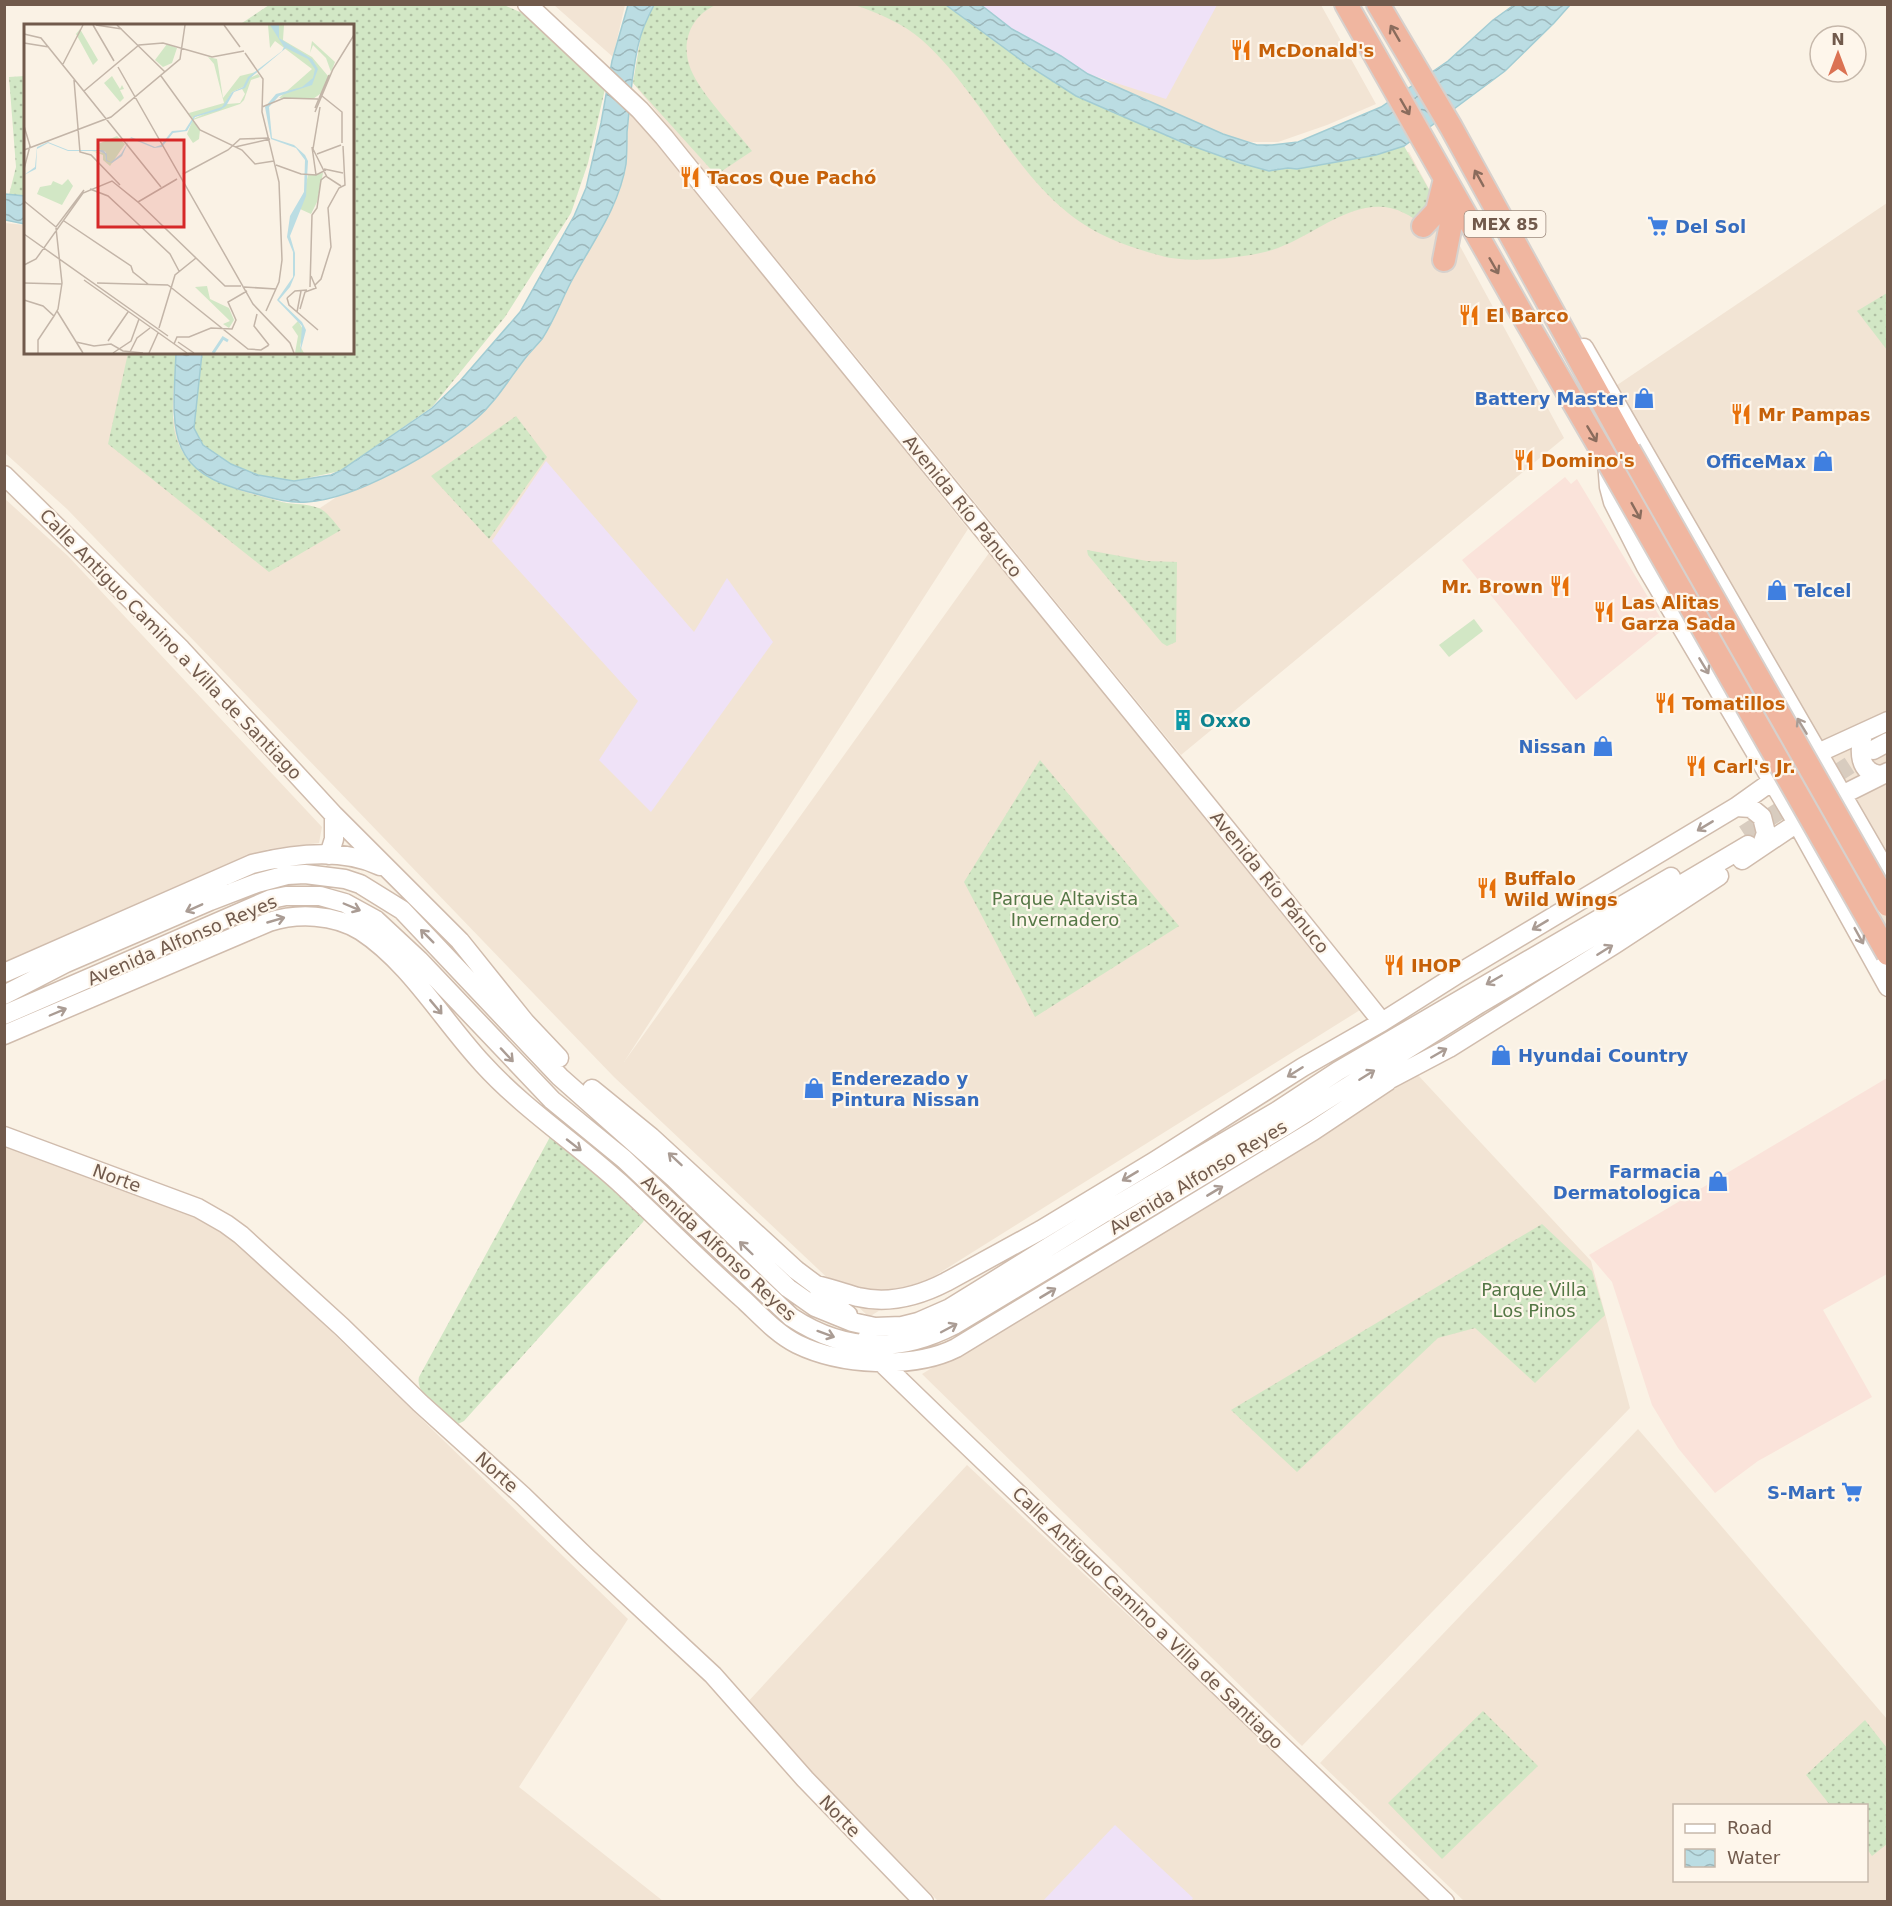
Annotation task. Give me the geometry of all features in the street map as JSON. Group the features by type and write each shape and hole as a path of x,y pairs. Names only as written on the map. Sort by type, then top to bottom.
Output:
{"highway":[{"name":"MEX 85","path":"1346,4 1887,954"},
{"name":"MEX 85","path":"1378,4 1451,127 1558,321"},
{"path":"1423,226 1437,211 1451,189"},
{"path":"1444,260 1451,189"},
{"path":"1558,321 1887,905"}],"street":[{"name":"Avenida Río Pánuco","path":"527,4 640,110 1382,1022"},
{"path":"1558,321 1574,334 1586,350 1887,874"},
{"path":"1607,460 1608,487 1623,523 1678,623 1797,823 1887,987"},
{"name":"Calle Antiguo Camino a Villa de Santiago","path":"4,475 181,649 334,815 460,941 525,1022 560,1060 651,1137 796,1270 816,1285"},
{"path":"1724,700 1741,705 1754,705 1772,693 1775,682"},
{"path":"1724,700 1764,731 1795,766 1823,786 1842,795"},
{"path":"816,1285 878,1299 907,1297 932,1289 1041,1230 1303,1067 1382,1022 1736,807 1771,782 1780,769 1795,766 1805,754 1818,753 1887,721"},
{"path":"1863,733 1860,747 1862,763 1869,772 1883,761"},
{"path":"1822,808 1837,805 1842,795 1883,761"},
{"path":"1771,782 1791,786 1805,792 1847,836 1878,858"},
{"path":"1736,807 1751,808 1762,817 1766,833 1751,842"},
{"name":"Avenida Alfonso Reyes","path":"4,1015 218,921 278,898 320,896 345,903 376,920 419,960 552,1100 624,1159 791,1317 825,1335 844,1341 889,1346 1102,1214 1277,1111 1338,1071 1751,842 1797,823 1810,821 1822,808"},
{"path":"329,855 334,839 334,815"},
{"name":"Avenida Alfonso Reyes","path":"1388,1081 1449,1048 1629,935 1751,842"},
{"name":"Avenida Alfonso Reyes","path":"4,995 66,963 220,897 273,878 305,874 345,879 360,884 402,910 560,1077 674,1178 795,1294 828,1314 863,1326 887,1327 912,1333 954,1325 1285,1126 1479,1004 1751,842"},
{"path":"1831,884 1838,865 1848,856 1861,853 1878,858"},
{"path":"4,973 252,864 289,856 329,855 365,860 390,871"},
{"path":"4,1035 167,967 252,928 284,917 315,916 359,930 400,966 483,1065 548,1124 617,1180 721,1280 786,1338 799,1345 830,1355 881,1362 922,1360 945,1354 995,1326 1304,1137 1388,1081"},
{"path":"66,963 134,917"},
{"path":"97,976 167,967"},
{"path":"1338,1071 1377,1036 1382,1029 1382,1022"},
{"path":"1285,1126 1323,1112 1388,1081"},
{"name":"Norte","path":"4,1136 198,1208 241,1235 713,1675 805,1779 924,1902"},
{"path":"674,1178 733,1212"},
{"path":"995,1326 1004,1311 1033,1276"},
{"path":"816,1285 829,1301 863,1326"},
{"name":"Calle Antiguo Camino a Villa de Santiago","path":"863,1326 881,1362 1444,1902"},
{"path":"912,1333 922,1360"}],"shaded area":[{"path":"554,5 625,5 613,57"},
{"path":"654,5 946,5 1029,66 1076,96 1140,124 1297,169 1409,152 1564,438 1181,755 633,83 642,30"},
{"path":"981,5 1217,5 1166,99 1088,74 1012,29"},
{"path":"991,5 1321,5 1376,104 1327,125 1278,142 1228,142 1134,98"},
{"path":"630,111 968,529 624,1062 989,553 1360,1010 869,1317 614,1077 67,509 5,453 5,223 24,225 24,354 176,354 173,418 265,496 283,503 320,508 496,391"},
{"path":"1887,203 1887,930 1586,406"},
{"path":"546,461 694,632 727,578 773,642 651,812 599,760 638,701 492,541"},
{"path":"1565,477 1571,484 1577,479 1666,627 1576,700 1462,560"},
{"path":"4,498 68,556 322,827 319,843 268,849 5,962"},
{"path":"1417,1074 1591,1261 1630,1408 1302,1746 922,1374"},
{"path":"1887,1078 1887,1274 1823,1310 1872,1397 1758,1461 1715,1493 1678,1448 1652,1405 1612,1282 1589,1255"},
{"path":"4,1139 219,1223 628,1619 519,1787 663,1901 5,1901"},
{"path":"1638,1429 1887,1719 1887,1901 1464,1901 1320,1763"},
{"path":"967,1465 1435,1901 938,1901 745,1705"},
{"path":"1115,1825 1193,1898 1191,1901 1043,1901"}],"green space":[{"path":"269,5 504,5 533,18 605,89 588,163 571,213 505,317 432,407 340,471 294,481 258,475 231,464 203,445 194,428 202,354 354,354 354,24 240,24"},
{"path":"654,5 716,5 700,16 694,24 687,41 688,60 702,90 752,151 716,175 633,83 642,30"},
{"path":"854,5 946,5 1029,66 1076,96 1240,163 1269,171 1297,169 1375,155 1404,146 1439,207 1423,226 1407,214 1388,208 1372,207 1356,211 1293,242 1253,255 1188,260 1137,249 1101,234 1078,221 1047,194 1028,173 960,81 922,40 890,19"},
{"path":"24,76 24,196 9,195 16,167 9,77"},
{"path":"1887,293 1888,350 1857,311"},
{"path":"128,354 176,354 173,417 176,438 184,454 196,467 210,478 245,492 321,509 341,530 269,572 108,444"},
{"path":"516,416 547,457 489,539 431,476"},
{"path":"1087,550 1147,561 1177,562 1176,642 1167,646 1162,643 1088,555"},
{"path":"1474,619 1483,631 1449,657 1439,645"},
{"name":"Parque Altavista Invernadero","path":"1040,760 1179,926 1035,1017 964,882"},
{"path":"556,1132 647,1212 643,1222 464,1421 458,1424 451,1421 424,1395 419,1377 550,1137"},
{"name":"Parque Villa Los Pinos","path":"1542,1224 1592,1271 1605,1315 1535,1383 1475,1328 1438,1338 1297,1472 1231,1410"},
{"path":"1483,1711 1538,1766 1442,1859 1388,1803"},
{"path":"1865,1720 1887,1748 1887,1844 1872,1856 1868,1850 1868,1804 1829,1804 1806,1775"}],"water":[{"path":"628,5 654,5 643,29 637,52 632,79 626,164 611,211 542,339 490,405 476,419 419,459 372,483 327,499 307,502 278,500 221,483 201,472 187,458 179,442 175,423 176,354 202,354 194,428 203,445 231,464 258,475 294,481 331,475 432,408 460,381 520,312 574,216 586,188 612,61"},
{"path":"946,5 981,5 1012,29 1088,74 1223,134 1257,145 1272,145 1298,142 1381,107 1448,61 1493,20 1514,5 1570,5 1505,71 1404,146 1376,155 1297,169 1269,171 1184,143 1076,96 1029,66"},
{"path":"5,194 24,196 24,224 5,220"}],"tunnel":[{"path":"1744,834 1873,750"}],"place":[{"name":"McDonald's","path":"1241,50"},
{"name":"Tacos Que Pachó","path":"690,177"},
{"name":"Del Sol","path":"1658,226"},
{"name":"El Barco","path":"1469,315"},
{"name":"Battery Master","path":"1644,398"},
{"name":"Mr Pampas","path":"1741,414"},
{"name":"Domino's","path":"1524,460"},
{"name":"OfficeMax","path":"1823,461"},
{"name":"Mr. Brown","path":"1560,586"},
{"name":"Telcel","path":"1777,590"},
{"name":"Las Alitas Garza Sada","path":"1604,612"},
{"name":"Tomatillos","path":"1665,703"},
{"name":"Oxxo","path":"1183,720"},
{"name":"Nissan","path":"1603,746"},
{"name":"Carl's Jr.","path":"1696,766"},
{"name":"Buffalo Wild Wings","path":"1487,888"},
{"name":"IHOP","path":"1394,965"},
{"name":"Hyundai Country","path":"1501,1055"},
{"name":"Enderezado y Pintura Nissan","path":"814,1088"},
{"name":"Farmacia Dermatologica","path":"1718,1181"},
{"name":"S-Mart","path":"1852,1492"}]}
